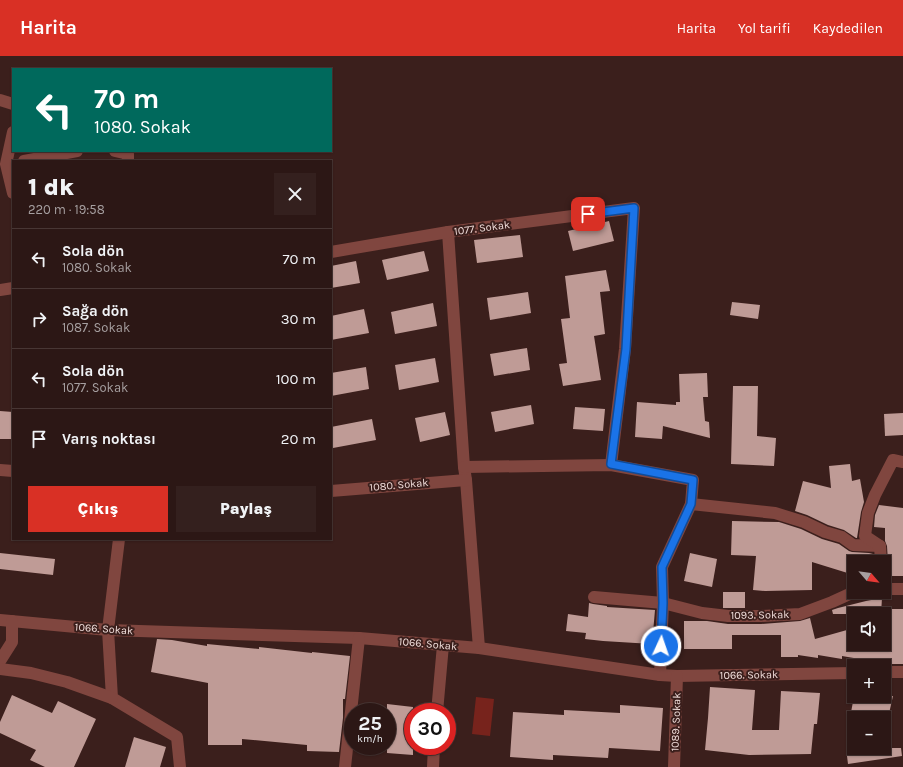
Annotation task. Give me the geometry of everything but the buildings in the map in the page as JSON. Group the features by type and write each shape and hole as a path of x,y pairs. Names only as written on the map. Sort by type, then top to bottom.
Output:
{"street":[{"path":"0,100 12,104"},
{"path":"12,137 6,164 12,189"},
{"path":"29,160 72,152"},
{"path":"119,152 128,154 128,160"},
{"name":"1077. Sokak","path":"332,252 448,232 634,208 626,349 611,464"},
{"path":"448,232 464,467 479,648"},
{"path":"0,290 12,288"},
{"path":"880,546 865,536 868,513 875,495 893,460 903,462"},
{"path":"464,467 611,464 693,480 691,504 662,567 663,603 660,675"},
{"path":"0,470 12,471"},
{"name":"1080. Sokak","path":"332,491 466,480"},
{"path":"691,504 775,513 804,522 825,532 842,537 853,545 880,546"},
{"path":"112,698 108,630 119,540"},
{"path":"880,546 881,555"},
{"path":"891,589 903,589"},
{"name":"1093. Sokak","path":"594,597 663,603 702,613 728,616 761,616 800,614 847,595"},
{"name":"1066. Sokak","path":"0,620 108,630 359,638 479,648 660,675 847,673"},
{"path":"0,662 12,642 12,620"},
{"path":"345,767 359,638"},
{"path":"438,703 443,645"},
{"path":"0,669 31,673 67,682 112,698 177,737 180,767"},
{"path":"891,672 903,672"},
{"name":"1089. Sokak","path":"674,767 677,676"},
{"path":"433,767 434,755"}],"shaded area":[{"path":"476,697 494,699 490,736 472,734"}],"route":[{"path":"588,214 634,208 626,349 611,464 693,480 691,504 662,567 663,603 661,646"}]}
